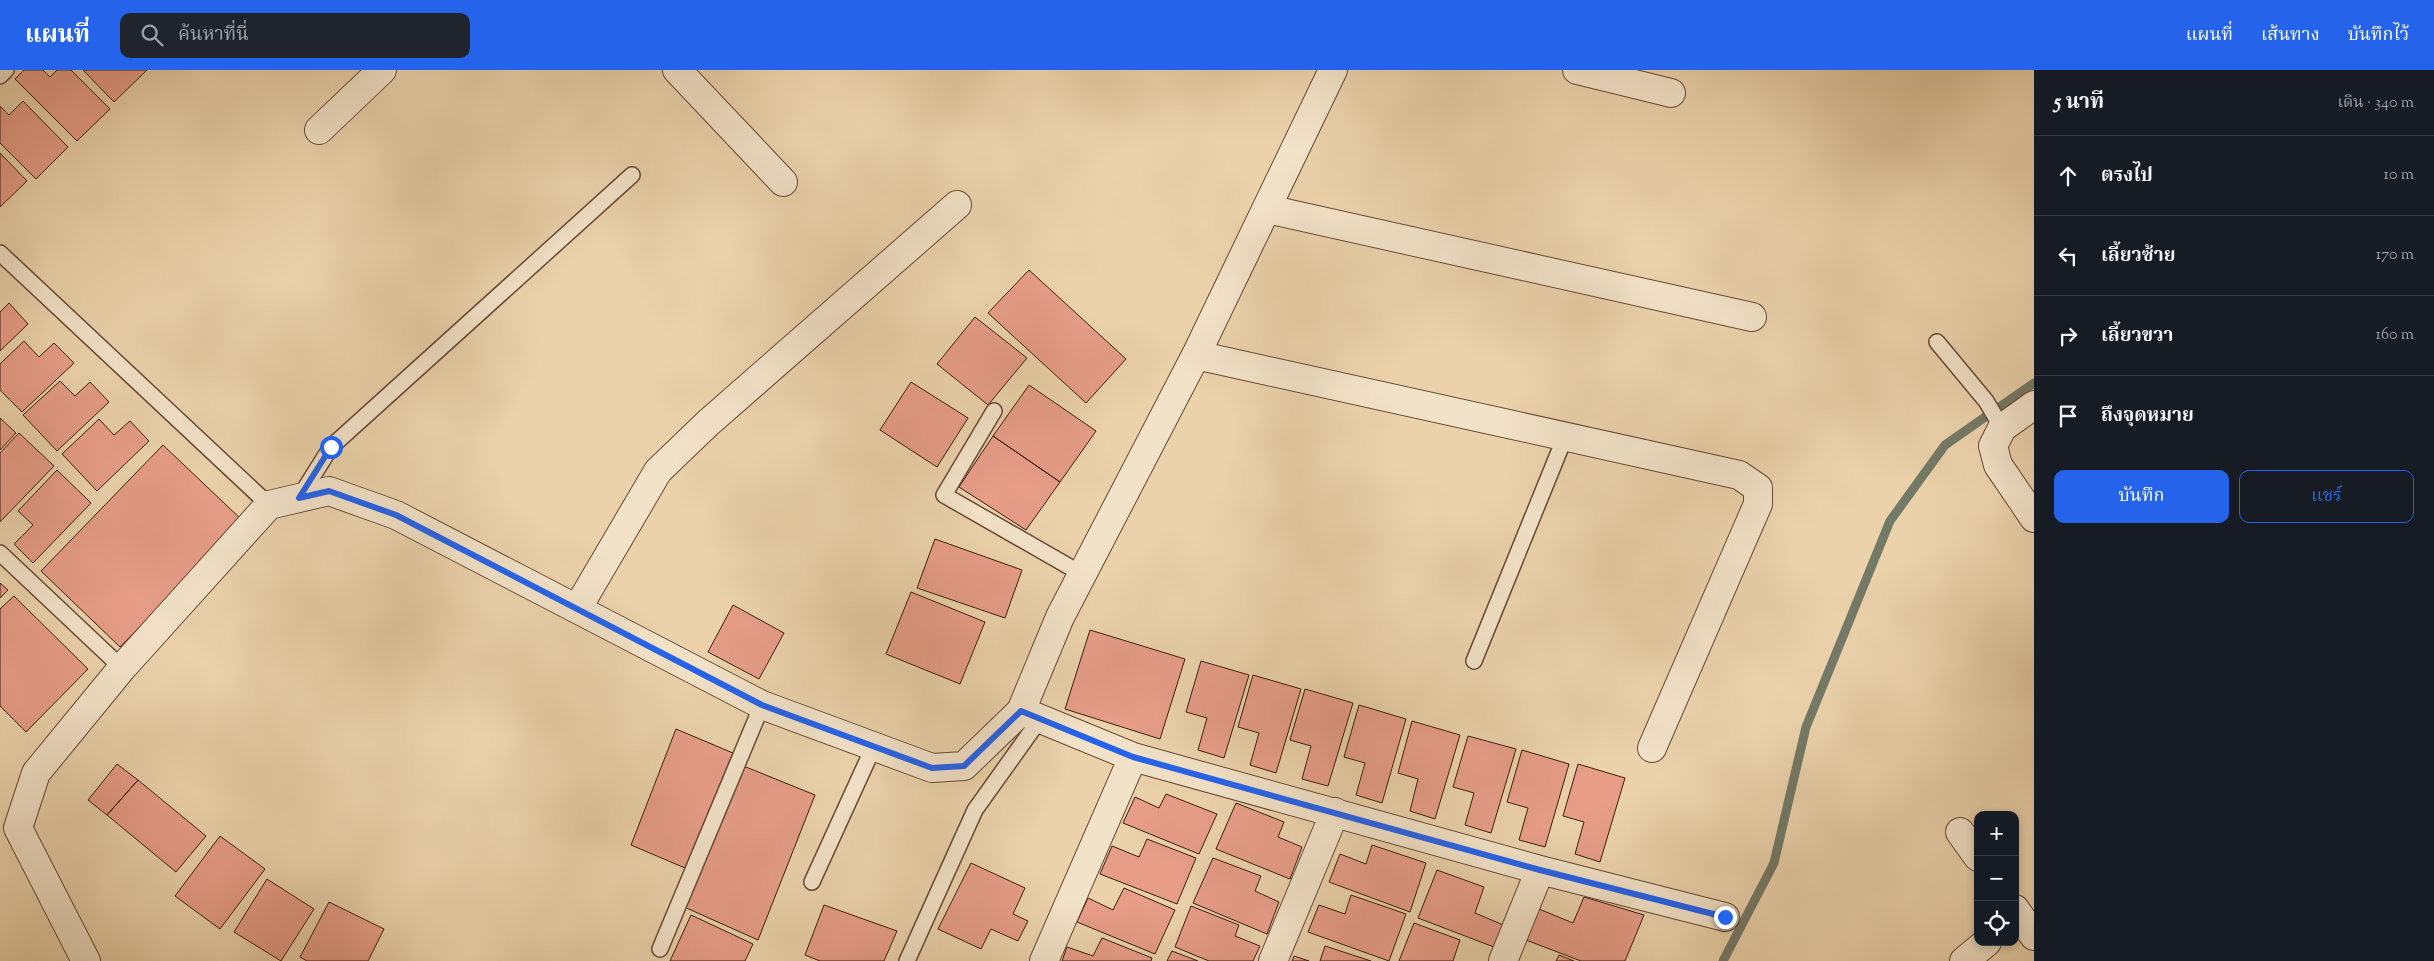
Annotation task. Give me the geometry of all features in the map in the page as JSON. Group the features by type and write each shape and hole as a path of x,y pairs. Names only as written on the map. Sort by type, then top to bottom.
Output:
{"street":[{"path":"318,130 382,70"},
{"path":"677,70 783,182"},
{"path":"86,961 18,828 36,774 122,668 269,504 329,491 396,515 762,705 932,768 964,766 1030,715 1060,617 1196,356 1333,70"},
{"path":"1577,70 1671,93"},
{"path":"577,609 658,471 708,423 957,205"},
{"path":"1267,210 1752,316"},
{"path":"1196,356 1739,475 1758,488 1758,504 1652,748"},
{"path":"2034,405 2000,423 1993,446 1998,465 2034,518"},
{"path":"1030,715 1133,757 1540,870 1725,917"},
{"path":"1044,961 1133,757"},
{"path":"1273,961 1336,812"},
{"path":"1960,832 1977,856"},
{"path":"1503,961 1540,870"},
{"path":"1964,961 1982,946"}],"lane":[{"path":"0,76 6,70"},
{"path":"299,498 331,447 632,175"},
{"path":"0,253 269,504"},
{"path":"1937,342 1986,401 2000,423"},
{"path":"994,411 944,495 1082,574"},
{"path":"1474,661 1565,437"},
{"path":"0,553 122,668"},
{"path":"660,949 762,705"},
{"path":"907,961 976,810 1030,715"},
{"path":"812,882 874,746"}],"building":[{"path":"24,70 43,70 50,77 57,70 71,70 110,109 77,141 15,79"},
{"path":"83,70 147,70 114,102"},
{"path":"23,101 68,147 36,179 0,143 0,106 9,115"},
{"path":"0,153 27,181 0,207"},
{"path":"1029,270 1126,359 1086,403 988,313"},
{"path":"9,303 28,324 0,351 0,312"},
{"path":"975,317 1027,358 988,405 937,364"},
{"path":"24,341 39,357 54,343 74,363 22,412 0,390 0,364"},
{"path":"60,381 75,396 90,382 109,402 57,451 23,415"},
{"path":"911,382 968,418 937,467 880,430"},
{"path":"1029,385 1096,431 1060,482 993,436"},
{"path":"0,418 16,433 0,450"},
{"path":"99,419 114,435 130,421 149,441 97,491 62,454"},
{"path":"19,433 54,466 0,522 0,453"},
{"path":"993,436 1060,482 1026,530 959,487"},
{"path":"163,445 243,521 120,647 41,571"},
{"path":"57,470 91,503 33,563 14,544 33,525 18,511"},
{"path":"935,539 1022,570 1005,618 917,588"},
{"path":"0,583 8,590 0,598"},
{"path":"911,592 985,622 960,684 886,654"},
{"path":"14,596 88,669 26,732 0,706 0,609"},
{"path":"733,605 784,633 759,679 708,652"},
{"path":"1090,630 1185,659 1160,739 1065,709"},
{"path":"1201,661 1249,675 1224,758 1198,750 1207,718 1186,712"},
{"path":"1253,675 1301,689 1276,773 1250,765 1259,733 1238,727"},
{"path":"1305,689 1353,703 1328,786 1302,779 1311,746 1290,740"},
{"path":"1359,705 1406,719 1382,803 1356,795 1365,763 1344,757"},
{"path":"1412,721 1460,735 1435,819 1410,811 1418,779 1398,773"},
{"path":"676,729 733,753 685,868 631,845"},
{"path":"1468,736 1516,749 1491,833 1465,825 1474,793 1453,787"},
{"path":"1522,750 1569,764 1545,847 1519,840 1528,808 1507,802"},
{"path":"117,764 138,780 107,815 88,800"},
{"path":"1578,764 1625,778 1600,862 1575,854 1584,822 1563,816"},
{"path":"741,765 815,795 758,940 682,906"},
{"path":"138,780 206,836 176,872 107,815"},
{"path":"1166,794 1217,814 1199,854 1123,823 1135,797 1159,808"},
{"path":"1236,803 1284,822 1278,837 1302,847 1290,879 1216,849"},
{"path":"220,836 265,869 220,929 175,896"},
{"path":"1147,839 1196,858 1177,904 1100,874 1112,846 1139,857"},
{"path":"1372,845 1426,863 1410,912 1329,882 1340,854 1366,864"},
{"path":"1213,858 1261,876 1255,891 1279,902 1267,934 1193,903"},
{"path":"971,863 1025,888 1013,914 1028,921 1018,941 991,929 981,949 938,929"},
{"path":"1437,870 1484,887 1475,913 1508,927 1499,949 1418,918"},
{"path":"267,879 314,909 281,961 234,932"},
{"path":"1124,888 1175,910 1155,954 1077,922 1088,898 1113,910"},
{"path":"1351,895 1406,914 1389,961 1308,932 1319,905 1345,914"},
{"path":"1584,897 1644,915 1625,961 1581,961 1526,940 1539,909 1573,923"},
{"path":"329,902 384,929 368,961 307,961 300,957"},
{"path":"824,905 897,931 884,961 820,961 805,955"},
{"path":"1191,906 1239,925 1235,936 1260,946 1253,961 1209,961 1175,947"},
{"path":"691,915 753,944 745,961 670,961"},
{"path":"1414,923 1460,940 1453,961 1399,961"},
{"path":"1102,938 1152,958 1151,961 1062,961 1067,947 1093,956"},
{"path":"1325,946 1371,961 1320,961"},
{"path":"1172,951 1198,961 1167,961"},
{"path":"1559,955 1574,961 1556,961"},
{"path":"1294,956 1309,961 1292,961"}],"waterway":[{"path":"1723,961 1774,863 1806,727 1890,521 1945,445 2034,383"}],"route":[{"path":"331,447 299,498 329,491 396,515 762,705 932,768 964,766 1021,711 1133,757 1540,870 1725,917"}]}
